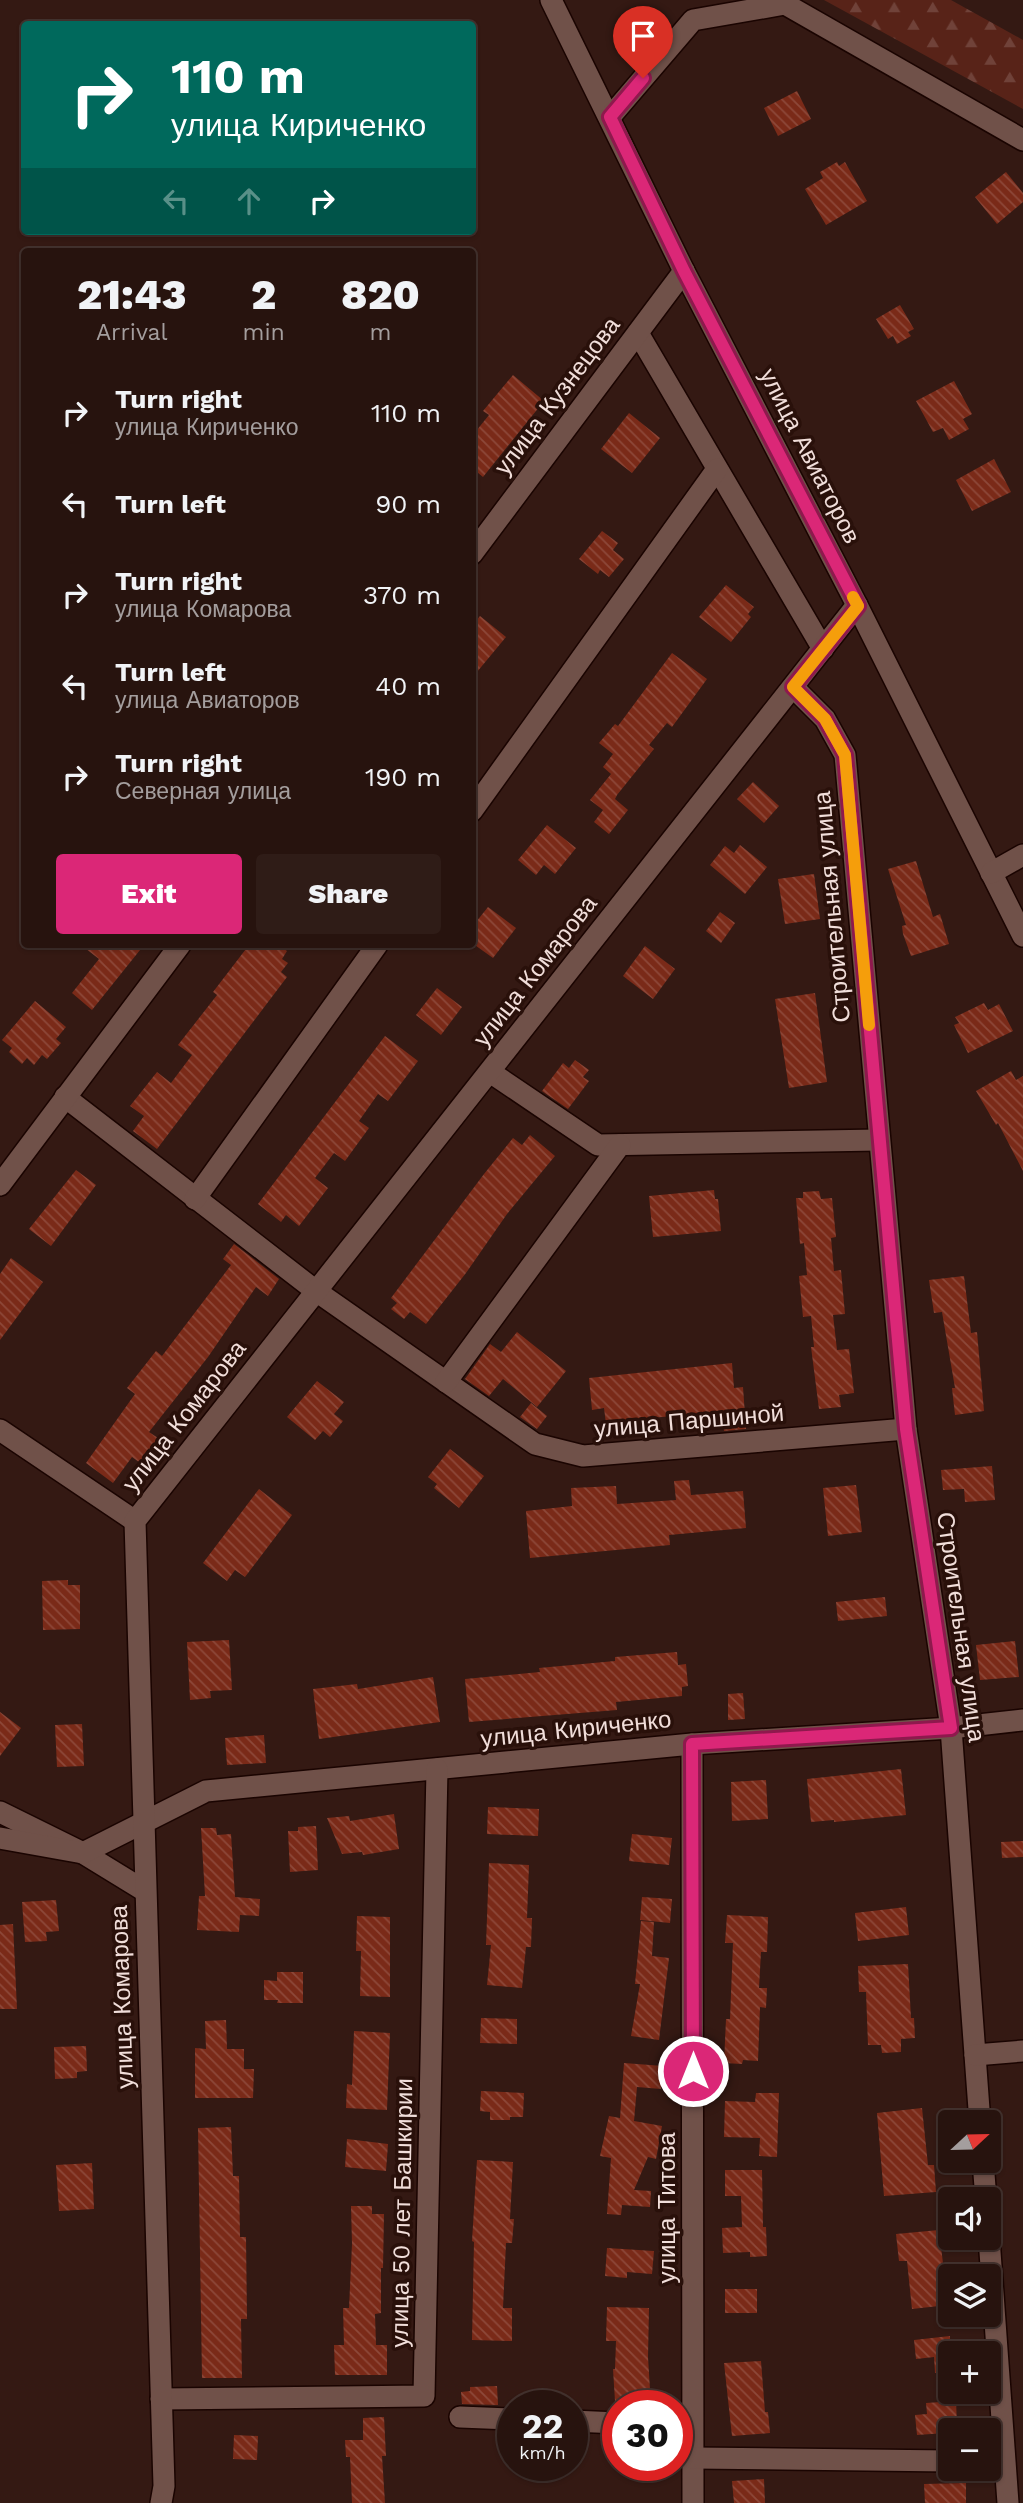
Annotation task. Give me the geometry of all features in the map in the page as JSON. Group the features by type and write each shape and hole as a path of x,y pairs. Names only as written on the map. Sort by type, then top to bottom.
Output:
{"street":[{"name":"улица Авиаторов","path":"551,0 684,271 858,606 1023,936"},
{"path":"610,117 693,20 785,4 1023,140"},
{"name":"улица Кузнецова","path":"476,549 684,271"},
{"path":"638,333 823,649"},
{"path":"476,805 718,468"},
{"name":"улица Комарова","path":"161,2503 164,2486 135,1521 858,606"},
{"name":"Строительная улица","path":"793,687 825,719 845,755 906,1429 951,1728 979,2110"},
{"path":"991,873 1023,855"},
{"path":"0,1185 178,948"},
{"path":"195,1199 375,948"},
{"path":"490,1072 598,1145 879,1140"},
{"name":"улица Паршиной","path":"65,1097 316,1291 535,1444 583,1456 906,1429"},
{"path":"446,1382 620,1145"},
{"path":"0,1430 135,1521"},
{"name":"улица Кириченко","path":"83,1853 206,1791 692,1744 951,1728 1023,1720"},
{"name":"улица Титова","path":"685,2390 692,1744"},
{"name":"улица 50 лет Башкирии","path":"161,2399 424,2396 437,1769"},
{"path":"0,1812 83,1853 145,1891"},
{"path":"0,1838 83,1853"},
{"path":"975,2055 1023,2051"},
{"path":"989,2250 995,2418"},
{"path":"460,2417 497,2418"},
{"path":"693,2458 938,2462"},
{"name":"улица Титова","path":"693,2458 694,2503"},
{"path":"1001,2477 1008,2503"}],"green space":[{"path":"824,0 951,0 1023,40 1023,109"}],"building":[{"path":"797,91 811,119 778,136 764,108"},
{"path":"837,162 839,166 845,162 867,201 826,225 805,189 823,178 820,172"},
{"path":"1006,172 1023,193 1023,202 997,224 975,197"},
{"path":"900,305 914,329 908,332 911,336 897,344 893,336 888,339 876,319"},
{"path":"513,375 544,401 483,477 476,471 476,431 489,415 483,411"},
{"path":"954,381 972,414 963,419 969,429 949,440 943,428 933,432 916,401"},
{"path":"629,413 660,438 632,473 601,449"},
{"path":"994,459 1011,492 972,511 956,480"},
{"path":"602,531 618,543 613,550 624,559 609,577 600,570 598,574 579,559"},
{"path":"726,585 754,607 748,614 751,617 731,642 699,617"},
{"path":"480,616 506,637 476,673 476,621"},
{"path":"672,653 707,679 672,727 667,723 649,745 654,749 617,795 615,799 628,810 609,834 594,822 603,810 590,800 611,774 603,767 613,754 599,743 615,724 618,726"},
{"path":"753,782 779,806 764,823 737,799"},
{"path":"547,825 576,848 555,874 544,865 536,875 518,860"},
{"path":"740,845 767,867 745,894 710,865 725,846 734,853"},
{"path":"916,861 933,917 940,914 949,944 911,956 903,934 902,926 906,925 888,869"},
{"path":"814,874 820,919 785,924 778,879"},
{"path":"488,907 516,928 493,958 476,946 476,922"},
{"path":"720,912 735,923 721,943 706,931"},
{"path":"645,946 675,969 653,999 623,976"},
{"path":"85,948 142,948 92,1010 72,993 99,959"},
{"path":"247,948 283,948 287,951 282,959 288,963 281,972 287,977 157,1149 133,1131 144,1116 130,1106 157,1072 171,1083 192,1055 178,1045 217,995 213,992"},
{"path":"437,988 462,1007 441,1035 416,1015"},
{"path":"815,993 827,1082 789,1088 775,999"},
{"path":"35,1001 66,1027 56,1039 61,1043 47,1059 42,1055 34,1065 27,1058 22,1064 9,1052 12,1048 2,1040"},
{"path":"984,1003 988,1010 999,1004 1013,1031 968,1053 954,1025 959,1023 955,1017"},
{"path":"385,1036 418,1061 388,1101 378,1094 359,1121 369,1128 345,1161 334,1153 315,1178 328,1188 299,1226 286,1215 281,1222 258,1204"},
{"path":"575,1060 589,1070 583,1077 589,1081 568,1109 542,1091 563,1063 569,1068"},
{"path":"1011,1071 1016,1080 1023,1076 1023,1171 998,1123 996,1125 976,1091"},
{"path":"530,1135 555,1156 507,1214 426,1324 410,1312 404,1319 391,1309 397,1303 391,1298 513,1138 522,1145"},
{"path":"76,1170 96,1185 51,1246 29,1229"},
{"path":"714,1190 715,1199 718,1199 721,1231 653,1237 649,1196"},
{"path":"819,1191 821,1199 832,1198 836,1237 831,1238 834,1271 841,1270 845,1314 833,1315 837,1350 849,1349 854,1393 839,1395 841,1407 819,1409 811,1347 814,1347 811,1316 803,1317 799,1276 807,1275 804,1243 800,1244 796,1198 803,1198 803,1192"},
{"path":"234,1244 279,1279 268,1296 256,1287 208,1357 149,1432 161,1440 143,1465 132,1457 113,1483 86,1463 135,1394 127,1388 156,1351 162,1356 231,1265 223,1259"},
{"path":"11,1258 43,1282 0,1340 0,1274"},
{"path":"964,1276 971,1333 977,1332 984,1411 955,1415 952,1388 955,1388 942,1312 934,1313 929,1280"},
{"path":"517,1332 566,1371 537,1407 503,1379 489,1396 465,1379 490,1344 501,1352"},
{"path":"732,1363 734,1388 743,1387 746,1429 724,1431 722,1412 606,1424 604,1408 592,1410 589,1378"},
{"path":"317,1381 344,1402 334,1414 343,1421 330,1437 323,1431 315,1440 287,1417"},
{"path":"531,1403 547,1416 537,1429 520,1417"},
{"path":"450,1449 484,1476 459,1508 434,1488 437,1484 428,1477"},
{"path":"992,1466 995,1500 965,1502 964,1489 943,1490 941,1470"},
{"path":"689,1480 691,1495 743,1491 746,1528 669,1535 670,1545 530,1558 526,1511 572,1506 571,1488 616,1486 617,1504 676,1500 674,1481"},
{"path":"856,1485 862,1532 828,1536 823,1488"},
{"path":"259,1489 292,1515 245,1577 235,1570 227,1581 203,1563"},
{"path":"68,1580 68,1585 80,1585 80,1629 43,1630 42,1581"},
{"path":"885,1597 887,1616 838,1621 836,1602"},
{"path":"229,1640 232,1690 210,1691 211,1698 190,1700 187,1642"},
{"path":"1015,1641 1019,1677 980,1680 976,1645"},
{"path":"677,1652 678,1665 686,1664 688,1686 682,1687 682,1696 616,1702 617,1710 469,1722 465,1679 540,1672 539,1668 615,1661 615,1657"},
{"path":"433,1677 440,1722 319,1739 313,1689 357,1684 358,1689"},
{"path":"743,1693 745,1719 728,1720 728,1694"},
{"path":"0,1712 21,1728 0,1756"},
{"path":"82,1724 84,1766 57,1767 55,1725"},
{"path":"264,1735 266,1763 227,1765 225,1738"},
{"path":"901,1769 906,1815 811,1822 807,1779"},
{"path":"766,1780 768,1819 732,1821 731,1782"},
{"path":"488,1807 539,1809 538,1836 487,1834"},
{"path":"394,1814 399,1849 363,1855 362,1852 342,1854 327,1818 349,1816 350,1821"},
{"path":"316,1826 318,1870 290,1872 288,1831 298,1831 298,1827"},
{"path":"201,1828 216,1828 217,1835 231,1834 235,1897 260,1899 259,1916 240,1915 239,1932 197,1930 199,1896 205,1896"},
{"path":"632,1834 672,1838 669,1865 629,1861"},
{"path":"1023,1841 1023,1857 1002,1858 1001,1842"},
{"path":"489,1863 529,1865 527,1918 532,1918 531,1947 526,1947 522,1988 487,1985 491,1945 486,1945"},
{"path":"642,1897 672,1899 670,1923 640,1920"},
{"path":"56,1900 59,1931 46,1932 47,1941 25,1942 22,1902"},
{"path":"906,1907 909,1935 858,1941 855,1913"},
{"path":"727,1915 768,1917 767,1952 761,1952 759,1988 767,1988 766,2008 760,2007 758,2061 743,2060 742,2064 724,2063 726,2019 730,2019 733,1943 725,1943"},
{"path":"357,1916 390,1917 390,1997 360,1996 361,1951 356,1951"},
{"path":"641,1921 654,1922 652,1956 669,1958 659,2040 631,2036 640,1984 635,1984"},
{"path":"13,1924 17,2009 0,2009 0,1925"},
{"path":"908,1964 915,2038 901,2039 901,2052 882,2053 881,2045 868,2045 866,1992 859,1992 858,1966"},
{"path":"277,1972 303,1972 303,2003 264,2000 264,1980 277,1981"},
{"path":"481,2018 517,2019 517,2044 480,2043"},
{"path":"226,2020 227,2049 244,2049 244,2069 254,2069 253,2098 195,2098 195,2048 206,2049 205,2021"},
{"path":"354,2031 390,2033 387,2110 346,2108 347,2084 352,2085"},
{"path":"86,2046 87,2071 77,2072 77,2078 55,2079 54,2047"},
{"path":"624,2063 663,2066 661,2089 637,2087 634,2121 662,2126 656,2159 648,2157 634,2190 651,2191 650,2207 622,2205 621,2215 607,2214 611,2158 600,2156 609,2116 620,2118"},
{"path":"481,2091 524,2093 523,2117 490,2120 490,2112 480,2111"},
{"path":"756,2093 779,2093 777,2157 759,2156 760,2138 724,2137 725,2101 755,2102"},
{"path":"922,2108 928,2165 934,2165 936,2192 884,2196 877,2113"},
{"path":"231,2127 233,2176 239,2176 240,2237 246,2237 247,2319 241,2319 242,2378 202,2378 198,2128"},
{"path":"347,2139 388,2144 386,2171 345,2167"},
{"path":"477,2160 513,2162 510,2219 514,2219 512,2243 506,2243 503,2308 512,2308 512,2341 472,2340 472,2241"},
{"path":"92,2163 94,2209 59,2211 56,2165"},
{"path":"725,2170 762,2170 763,2227 766,2227 767,2256 750,2257 750,2252 723,2253 722,2228 742,2227 741,2196 725,2196"},
{"path":"351,2206 372,2206 372,2214 384,2214 381,2313 375,2314 376,2345 387,2345 387,2375 335,2375 334,2345 344,2345 343,2308 349,2308"},
{"path":"938,2230 938,2250 941,2250 943,2264 938,2264 938,2306 912,2309 907,2261 899,2261 896,2234"},
{"path":"607,2248 654,2251 652,2274 627,2272 627,2278 605,2276"},
{"path":"725,2289 757,2289 757,2313 725,2313"},
{"path":"607,2307 649,2308 650,2390 614,2390 616,2341 606,2341"},
{"path":"950,2336 950,2341 938,2341 938,2373 935,2373 934,2357 916,2359 914,2340"},
{"path":"761,2361 765,2412 768,2412 770,2433 732,2436 724,2363"},
{"path":"497,2386 497,2405 462,2404 461,2392 470,2391 470,2387"},
{"path":"926,2403 956,2404 957,2418 938,2418 938,2434 917,2435 915,2415 927,2414"},
{"path":"384,2417 386,2456 382,2456 385,2503 352,2503 350,2457 346,2457 345,2440 363,2440 363,2418"},
{"path":"234,2435 258,2436 257,2460 233,2459"},
{"path":"764,2479 765,2503 734,2503 732,2481"},
{"path":"966,2483 966,2503 925,2503 924,2484"}],"slow traffic":[{"path":"853,597 858,606 793,687 825,719 845,755 869,1025"}],"route":[{"path":"643,78 610,117 684,271 858,606 793,687 825,719 845,755 906,1429 951,1728 692,1744 693,2071"}]}
